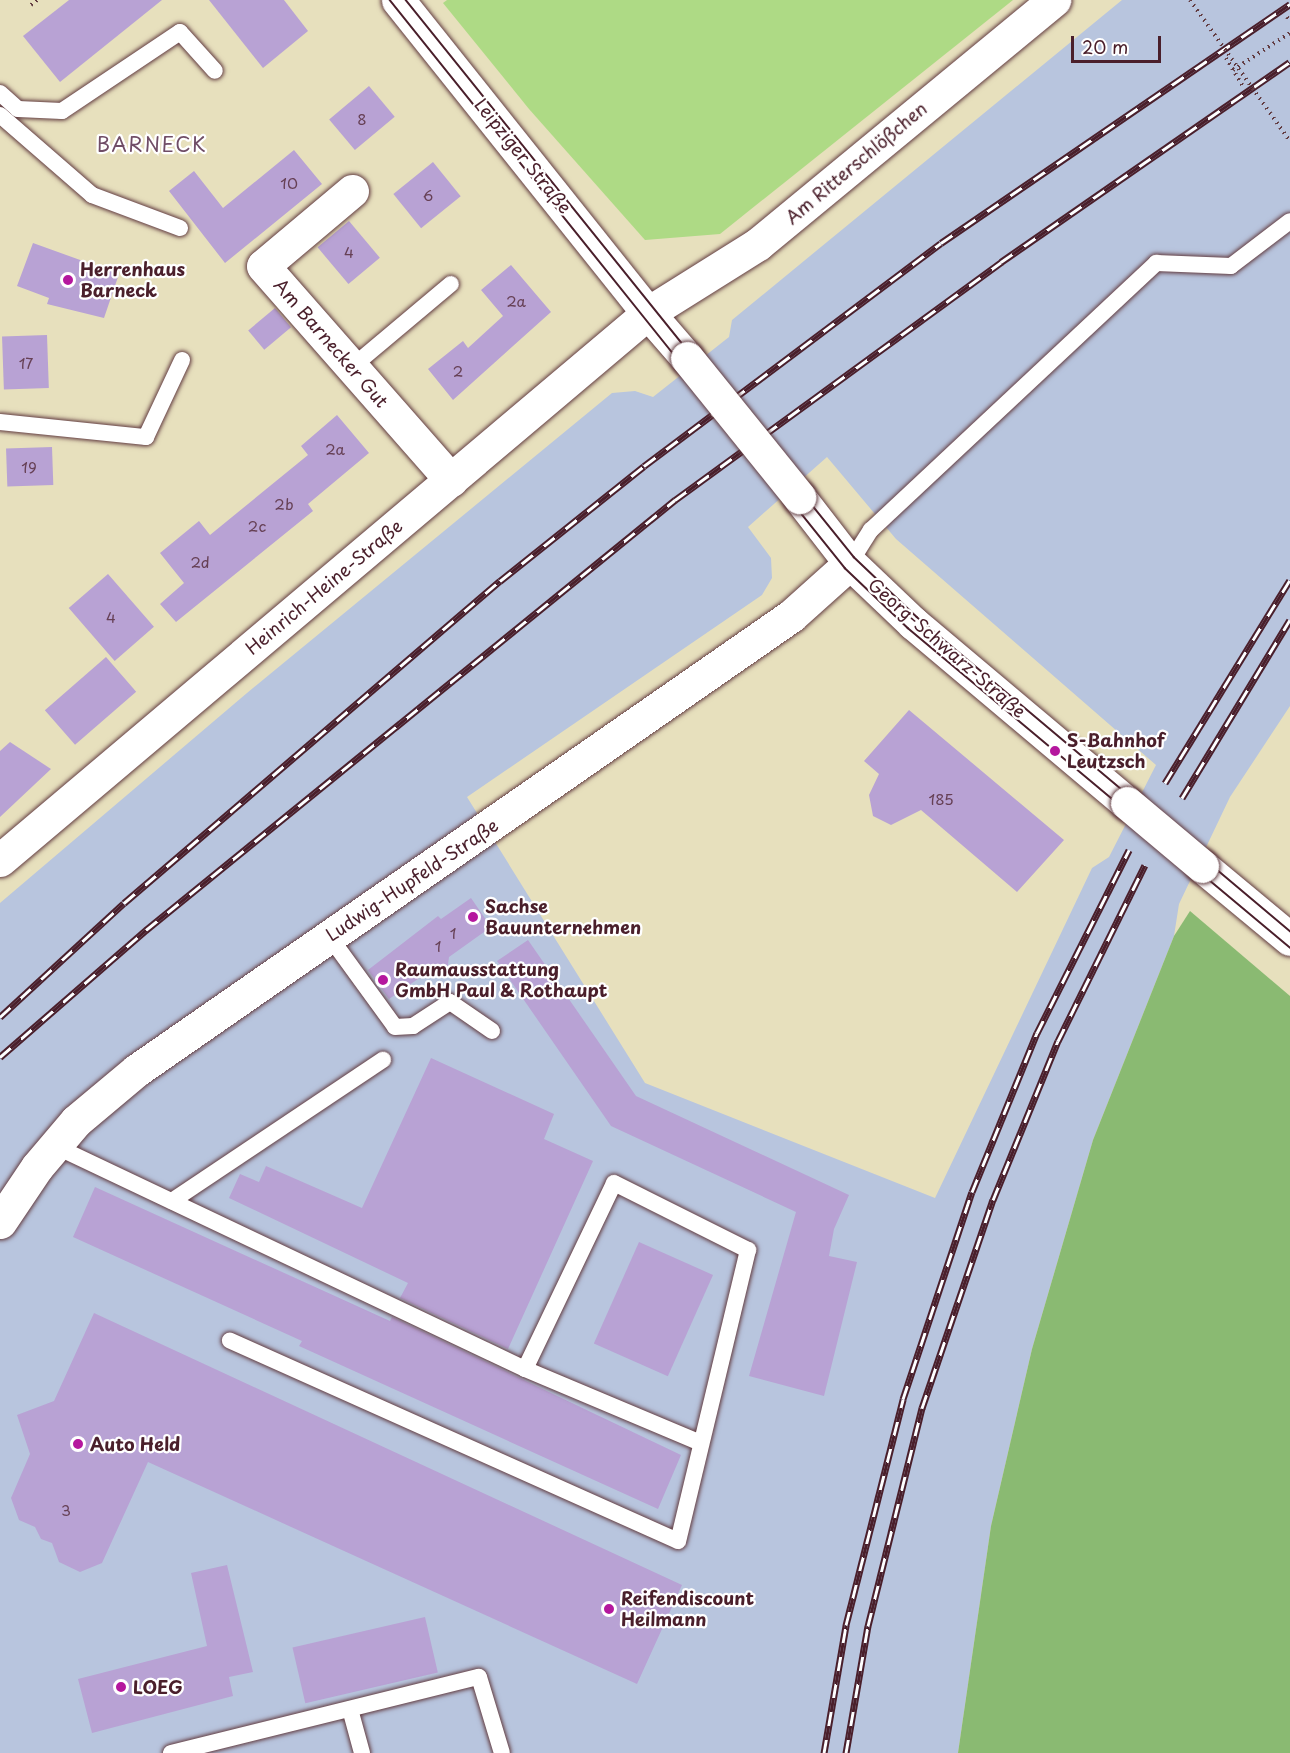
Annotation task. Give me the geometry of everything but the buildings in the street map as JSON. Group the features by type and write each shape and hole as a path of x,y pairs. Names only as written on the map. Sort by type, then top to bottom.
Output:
{"street":[{"name":"Leipziger Straße","path":"398,0 648,313"},
{"name":"Am Ritterschlößchen","path":"648,313 758,244 1044,3"},
{"name":"Am Barnecker Gut","path":"352,191 263,266 451,480"},
{"name":"Georg-Schwarz-Straße","path":"648,313 687,358 850,563 913,623 1290,939"},
{"name":"Heinrich-Heine-Straße","path":"0,860 648,313"},
{"name":"Ludwig-Hupfeld-Straße","path":"0,1222 76,1121 137,1070 791,615 850,563"}],"lane":[{"path":"0,93 18,110 62,111 180,32 215,71"},
{"path":"0,115 92,195 180,228"},
{"path":"850,563 871,530 1156,263 1231,266 1290,220"},
{"path":"352,367 451,284"},
{"path":"0,422 146,437 182,360"},
{"path":"329,936 395,1027 413,1026 450,1002 492,1031"},
{"path":"172,1201 383,1060"},
{"path":"55,1146 525,1369 701,1443"},
{"path":"230,1341 678,1541 748,1250 614,1183 525,1369"},
{"path":"171,1753 479,1677 502,1753"},
{"path":"350,1709 363,1753"}],"path":[{"path":"31,5 37,0"},
{"path":"1190,0 1290,141"},
{"path":"1233,70 1290,33"},
{"path":"1226,58 1243,86"}],"shaded area":[{"path":"1122,0 1290,0 1290,706 1230,797 1179,904 1174,936 1093,1140 1032,1349 991,1526 958,1753 0,1753 0,903 247,693 612,393 635,391 653,397 729,337 732,320","holes":["827,457 896,539 1156,765 1109,857 1092,868 935,1198 645,1083 467,797 762,595 772,578 771,558 748,527"]}],"green space":[{"path":"447,0 1013,0 720,234 645,240 529,109 443,3"},
{"path":"1190,911 1290,996 1290,1753 958,1753 991,1526 1032,1349 1093,1140 1174,936"}],"tram line":[{"path":"390,0 845,568 908,628 1290,947"},
{"path":"406,0 854,557 917,617 1290,931"}],"railway":[{"path":"0,1017 124,903 500,581 644,466 941,243 1290,4"},
{"path":"0,1057 146,930 675,500 1001,262 1290,62"},
{"path":"1165,783 1290,580"},
{"path":"1182,798 1290,620"},
{"path":"824,1753 846,1625 903,1399 972,1192 1037,1033 1129,850"},
{"path":"846,1753 868,1626 922,1408 993,1200 1058,1041 1145,865"}],"place":[{"name":"Herrenhaus Barneck","path":"68,280"},
{"name":"S-Bahnhof Leutzsch","path":"1055,751"},
{"name":"Sachse Bauunternehmen","path":"473,917"},
{"name":"Raumausstattung GmbH Paul & Rothaupt","path":"383,980"},
{"name":"Auto Held","path":"78,1444"},
{"name":"Reifendiscount Heilmann","path":"609,1609"},
{"name":"LOEG","path":"121,1687"}],"district":[{"name":"BARNECK","path":"152,144"}]}
